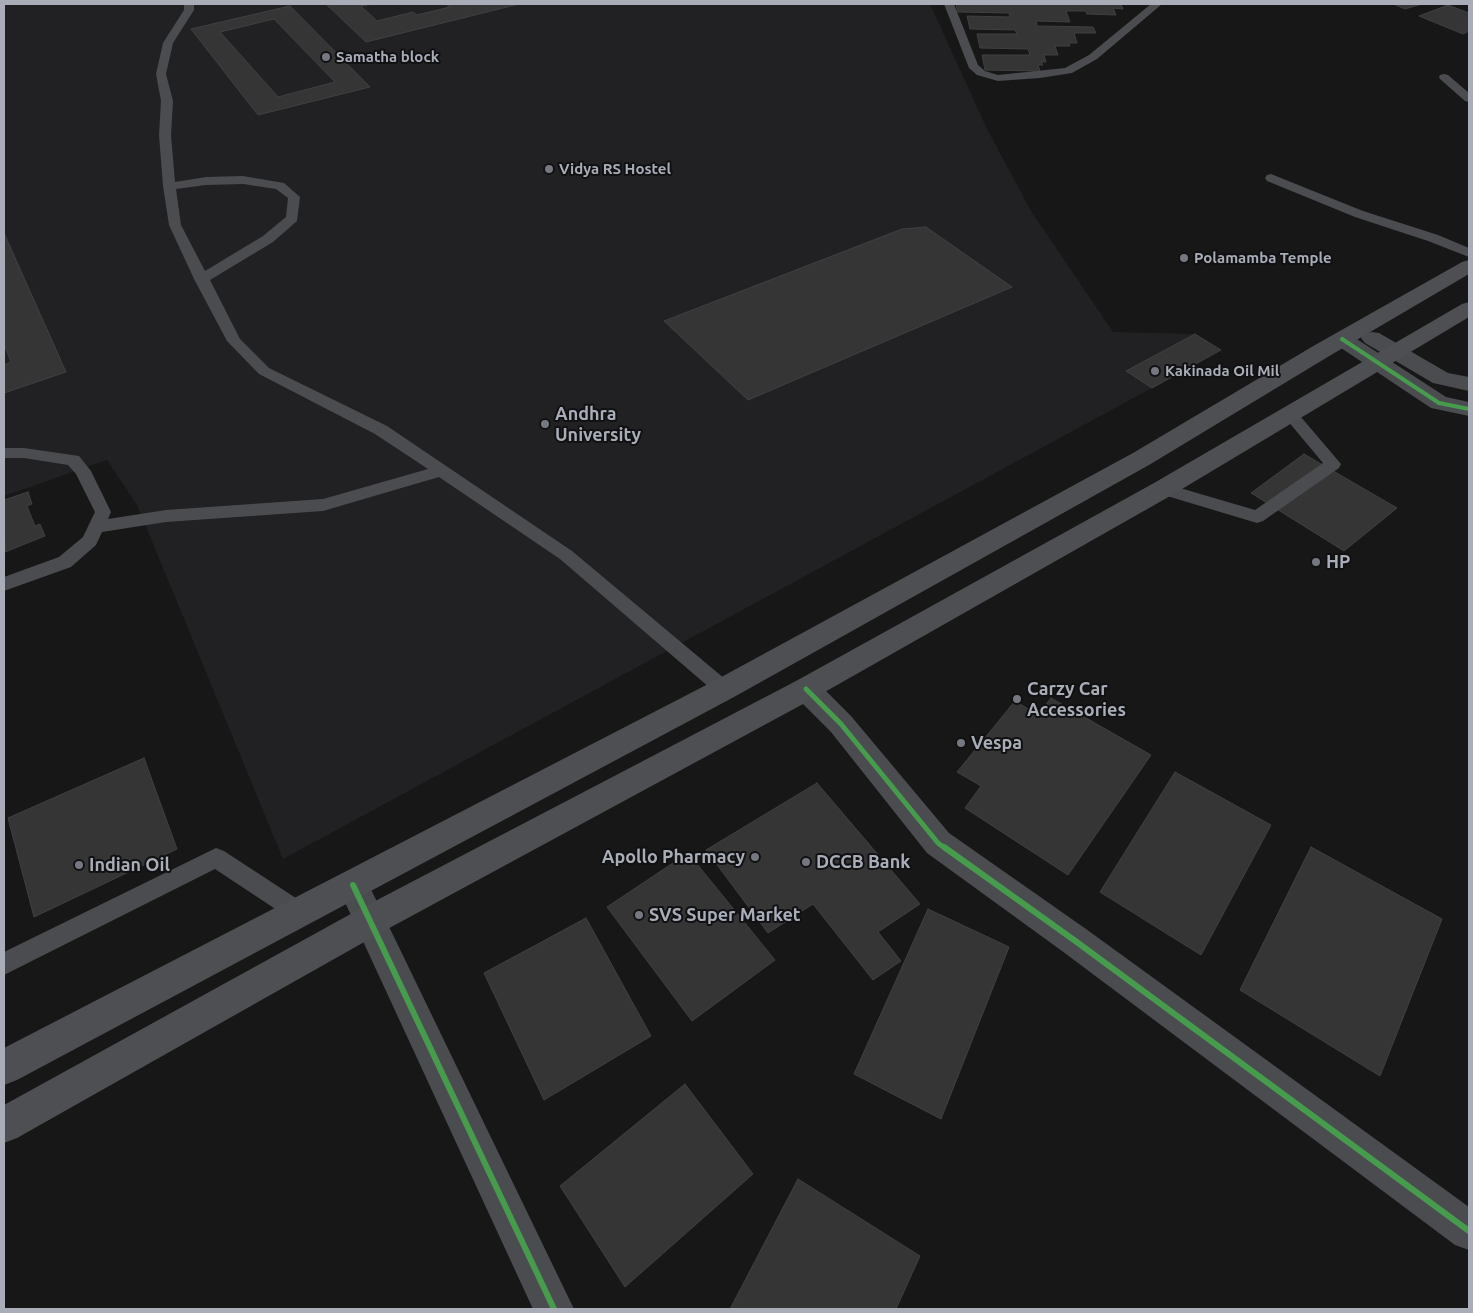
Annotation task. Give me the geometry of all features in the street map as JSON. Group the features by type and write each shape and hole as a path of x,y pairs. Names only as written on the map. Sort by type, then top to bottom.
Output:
{"main road":[{"path":"4,1068 724,689 1141,459 1469,266"},
{"path":"4,1125 370,921 806,689 1163,489 1469,308"}],"street":[{"path":"1350,335 1386,357 1439,403 1469,409"},
{"path":"1386,357 1440,378 1469,384"},
{"path":"806,689 841,724 938,843 1074,940 1469,1231"},
{"path":"354,885 554,1309"}],"lane":[{"path":"188,4 189,10 168,43 161,74 167,101 165,135 169,186 175,225 234,341 264,371 381,430 566,555 724,689"},
{"path":"949,4 973,66 981,74 998,78 1068,71 1093,57 1157,4"},
{"path":"1444,77 1469,98"},
{"path":"1271,178 1358,214 1433,238 1469,253"},
{"path":"169,186 206,181 243,180 280,186 294,197 292,218 268,239 202,279"},
{"path":"1163,489 1257,517 1333,464 1290,414"},
{"path":"4,453 24,453 73,460 83,471 104,512 90,542 64,562 4,584"},
{"path":"97,527 166,516 323,505 442,471"},
{"path":"4,964 216,858 300,913"}],"shaded area":[{"name":"Andhra University","path":"4,4 930,4 987,129 1031,211 1113,332 1195,334 1152,388 283,859 137,505 107,460 4,496"}],"building":[{"path":"326,4 372,4 361,6 377,21 413,12 417,15 450,7 446,4 519,4 366,42"},
{"path":"956,4 1121,4 1123,9 1113,8 1116,15 1087,14 1086,11 1066,11 1070,22 1036,21 1037,26 1093,27 1096,33 1074,33 1077,43 1069,43 1070,46 1055,46 1058,55 1044,55 1046,62 1041,62 1043,65 1038,65 1040,71 985,70 982,55 1030,55 1028,49 980,48 977,34 1017,34 1015,30 970,29 967,16 1010,17 1009,13 958,12"},
{"path":"1394,4 1422,4 1405,9"},
{"path":"1448,5 1469,13 1469,31 1463,34 1419,16"},
{"name":"Samatha block","path":"290,6 370,87 258,115 191,29","holes":["274,19 335,82 278,97 220,32"]},
{"path":"926,227 1012,287 748,400 664,321 902,229"},
{"path":"4,233 66,372 4,393 4,365 11,362 4,344"},
{"path":"1195,334 1221,350 1152,388 1126,371"},
{"path":"1304,454 1397,508 1344,551 1251,493"},
{"path":"28,492 32,504 27,506 35,526 40,524 45,536 5,552 4,500"},
{"path":"1051,698 1151,755 1068,875 965,808 981,786 957,772 1015,701 1038,715"},
{"path":"144,758 177,849 34,917 8,818"},
{"path":"1175,772 1271,825 1201,955 1100,892"},
{"path":"817,783 920,904 878,932 901,961 873,980 813,904 768,933 706,850"},
{"path":"1311,847 1442,919 1380,1076 1240,990"},
{"path":"688,853 775,960 692,1021 607,907"},
{"path":"928,909 1009,947 941,1119 854,1074"},
{"path":"586,918 651,1036 544,1100 484,973"},
{"path":"685,1084 753,1174 625,1287 560,1186"},
{"path":"798,1179 920,1256 896,1309 730,1309"}],"cycle path":[{"path":"1342,339 1439,403 1469,409"},
{"path":"806,689 841,724 938,843 1074,940 1469,1231"},
{"path":"353,885 554,1309"}],"place":[{"name":"Samatha block","path":"326,57"},
{"name":"Vidya RS Hostel","path":"549,169"},
{"name":"Polamamba Temple","path":"1184,258"},
{"name":"Kakinada Oil Mil","path":"1155,371"},
{"name":"Andhra University","path":"545,424"},
{"name":"HP","path":"1316,562"},
{"name":"Carzy Car Accessories","path":"1017,699"},
{"name":"Vespa","path":"961,743"},
{"name":"Apollo Pharmacy","path":"755,857"},
{"name":"DCCB Bank","path":"806,862"},
{"name":"Indian Oil","path":"79,865"},
{"name":"SVS Super Market","path":"639,915"}]}
